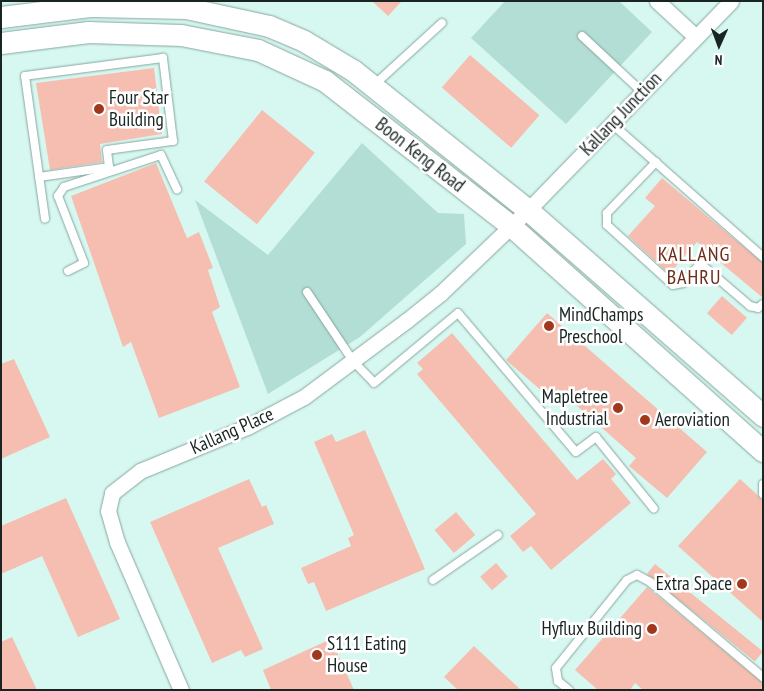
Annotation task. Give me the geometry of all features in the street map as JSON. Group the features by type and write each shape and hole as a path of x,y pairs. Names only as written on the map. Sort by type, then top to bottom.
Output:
{"main road":[{"name":"Boon Keng Road","path":"1,17 91,6 140,5 186,8 229,15 269,26 304,41 354,71 528,210 763,416"},
{"name":"Boon Keng Road","path":"1,43 88,32 140,32 181,35 258,50 325,81 511,226 763,451"}],"street":[{"path":"657,1 696,37"},
{"name":"Kallang Junction","path":"511,226 731,1"},
{"name":"Kallang Place","path":"181,690 117,542 108,511 112,493 140,471 247,427 304,397 441,293 511,226"}],"lane":[{"path":"373,87 442,24"},
{"path":"582,36 642,92"},
{"path":"39,177 109,167 107,150 173,141 163,58 25,76 39,177 45,219"},
{"path":"611,123 656,162 730,232 763,257"},
{"path":"68,271 84,262 58,196 64,187 161,155 177,189"},
{"path":"656,162 607,213 607,225 673,285 683,283 710,253"},
{"path":"701,264 750,306 758,308 763,304"},
{"path":"307,292 352,361 374,383 458,313 576,452 596,437 654,509"},
{"path":"763,484 763,494"},
{"path":"433,580 498,535"},
{"path":"569,690 558,681 556,668 626,580 637,575 650,582 763,676"}],"green space":[{"path":"505,1 619,1 652,32 566,124 471,38"},
{"path":"362,143 438,213 464,214 466,244 360,337 268,394 195,200 268,255"}],"building":[{"path":"372,1 402,1 388,16"},
{"path":"470,55 539,115 511,148 442,87"},
{"name":"Four Star Building","path":"154,68 162,134 100,144 102,162 50,170 36,83"},
{"path":"262,110 315,153 257,224 204,181"},
{"path":"156,163 187,238 199,232 213,268 208,270 220,307 212,312 240,387 159,418 131,342 123,347 71,196"},
{"path":"662,178 763,263 763,298 714,257 712,248 706,249 697,242 669,274 628,236 655,206 645,198"},
{"path":"722,296 747,318 732,335 707,313"},
{"name":"Mapletree Industrial","path":"547,313 707,452 667,498 629,466 636,458 558,389 550,398 506,360"},
{"path":"452,333 577,480 603,459 616,474 611,479 631,503 551,570 531,546 523,552 510,536 536,514 417,374 423,369 417,363"},
{"path":"14,359 50,437 1,459 1,364"},
{"path":"365,430 425,569 326,611 314,582 308,584 301,568 351,546 348,538 354,535 314,442 332,434 336,442"},
{"path":"249,479 262,507 266,505 274,524 218,548 263,649 245,657 241,650 212,663 150,522"},
{"name":"Extra Space","path":"740,479 763,500 763,622 678,546"},
{"path":"66,498 120,619 78,637 42,556 1,574 1,526"},
{"path":"456,512 475,535 454,553 435,530"},
{"path":"496,563 508,577 492,590 480,577"},
{"path":"655,564 763,651 755,662 647,574"},
{"name":"Hyflux Building","path":"647,587 763,683 763,690 643,690 635,683 630,690 598,690 575,670"},
{"path":"12,637 37,690 1,690 1,642"},
{"name":"S111 Eating House","path":"331,639 354,690 271,690 263,670"},
{"path":"474,646 521,690 458,690 444,677"}],"place":[{"name":"Four Star Building","path":"99,109"},
{"name":"MindChamps Preschool","path":"549,326"},
{"name":"Mapletree Industrial","path":"618,408"},
{"name":"Aeroviation","path":"645,420"},
{"name":"Extra Space","path":"742,584"},
{"name":"Hyflux Building","path":"652,629"},
{"name":"S111 Eating House","path":"317,655"}],"district":[{"name":"KALLANG BAHRU","path":"694,266"}]}
